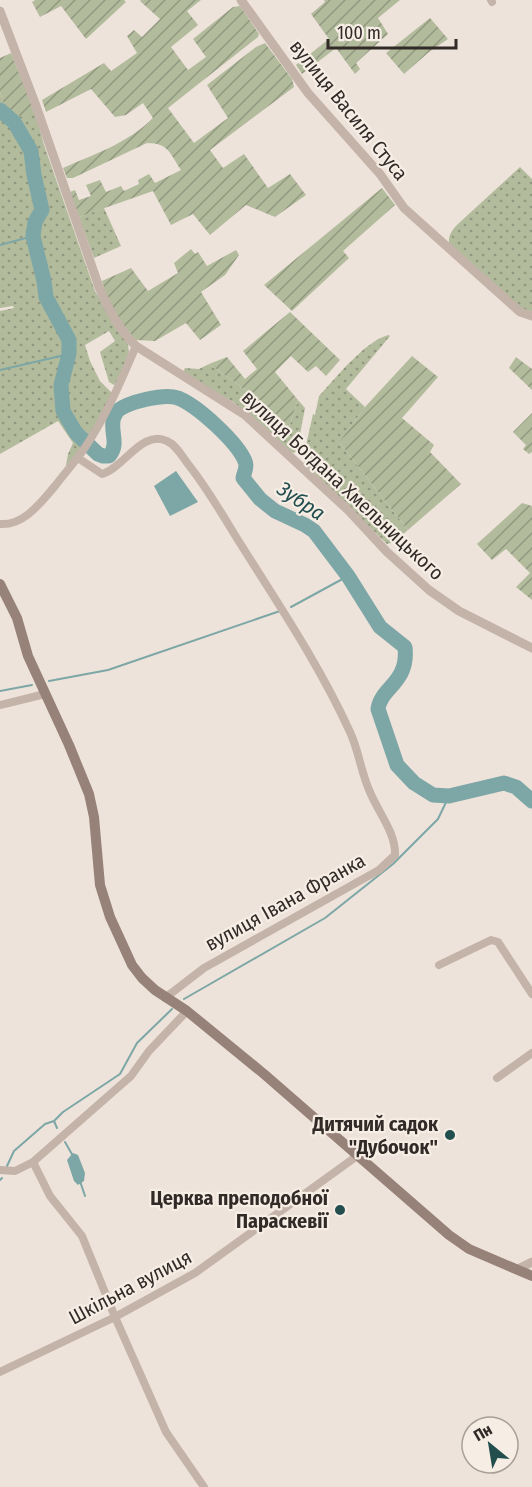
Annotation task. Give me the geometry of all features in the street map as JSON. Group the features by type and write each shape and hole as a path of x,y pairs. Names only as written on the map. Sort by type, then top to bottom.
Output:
{"main road":[{"path":"0,584 17,618 28,656 89,794 94,817 100,885 110,917 132,965 142,978 165,998 187,1011 280,1088 449,1235 469,1249 532,1276"}],"street":[{"name":"вулиця Василя Стуса","path":"241,0 308,93 380,174 404,208 520,312 532,316"},
{"name":"вулиця Богдана Хмельницького","path":"0,10 105,301 123,332 136,346 245,416 348,510 387,552 429,590 459,611 532,648"},
{"path":"0,524 7,525 33,511 78,458 116,392 136,346"},
{"name":"вулиця Івана Франка","path":"78,458 102,474 115,469 135,449 154,439 169,441 177,449 210,492 337,705 354,742 369,792 393,842 395,855 379,870 204,968 165,998"},
{"path":"0,705 45,694"},
{"path":"439,964 491,940 498,942 532,994"},
{"path":"0,1170 15,1171 33,1162 131,1076 149,1051 187,1011"},
{"path":"496,1078 532,1053"},
{"name":"Шкільна вулиця","path":"0,1372 115,1317 195,1273 357,1156"},
{"path":"33,1162 50,1196 82,1236 166,1432 204,1487"},
{"path":"518,1269 532,1262"}],"green space":[{"path":"35,0 124,0 126,2 86,39 61,6 40,17 32,2"},
{"path":"141,0 201,0 187,11 198,25 171,47 188,70 206,57 193,39 233,7 240,6 259,34 258,37 168,108 194,143 228,118 207,85 256,47 265,43 292,79 294,87 210,150 223,168 244,154 268,188 290,174 306,195 275,217 246,205 210,235 193,214 171,225 153,191 79,217 70,192 75,190 79,200 91,196 86,185 100,180 106,192 121,186 124,191 139,184 138,180 149,174 155,183 181,170 165,147 147,143 73,178 67,178 63,168 122,141 153,118 143,103 126,115 115,117 91,89 46,112 42,100 104,63 111,71 137,53 127,36 134,30 142,37 160,19"},
{"path":"324,0 400,0 378,18 388,34 356,63 360,69 355,74 336,48 302,74 296,65 329,39 311,14 325,2"},
{"path":"430,18 448,39 404,74 386,53"},
{"path":"11,53 36,115 22,117 5,108 0,92 0,58"},
{"path":"0,92 5,108 36,115 44,145 95,291 128,344 129,352 117,384 114,385 109,382 100,352 115,341 109,331 85,345 100,381 112,393 85,445 70,465 66,465 73,443 58,421 0,454 0,311 14,308 13,306 0,308"},
{"path":"520,167 532,179 532,312 522,309 449,244 450,235 455,227"},
{"path":"382,188 395,205 343,251 349,258 292,311 264,285"},
{"path":"104,208 121,246 94,258 79,217"},
{"path":"191,249 195,254 198,252 207,266 236,250 239,255 225,275 201,292 221,325 200,340 186,323 155,341 136,340 115,312 102,281 131,268 148,291 178,273 174,263"},
{"path":"290,312 340,360 326,376 316,366 308,372 291,356 275,372 298,400 289,427 261,401 209,364 227,357 245,379 257,369 243,351"},
{"path":"390,336 346,389 365,407 339,442 408,530 394,542 387,544 306,465 303,459 319,396 364,349"},
{"path":"412,356 438,377 402,418 434,445 430,452 461,484 408,530 339,442 365,407"},
{"path":"516,357 532,369 532,390 509,368"},
{"path":"209,364 261,401 289,427 298,400 305,408 297,450 294,453 233,402 183,372 185,368 199,369"},
{"path":"532,413 532,452 529,454 523,449 526,445 513,432"},
{"path":"522,503 532,506 532,600 516,587 530,573 506,549 492,560 477,544"}],"water":[{"path":"176,471 198,502 170,516 154,486"},
{"path":"73,1153 78,1155 85,1173 84,1181 78,1185 74,1181 67,1160"}],"waterway":[{"name":"Зубра","path":"0,110 14,122 31,151 42,210 35,222 33,236 46,297 69,340 69,354 61,385 63,411 76,433 98,454 109,456 114,448 114,418 117,411 129,404 146,399 172,397 186,402 206,416 241,453 246,465 243,478 260,499 275,511 314,531 348,576 380,627 405,647 403,669 380,701 378,709 397,765 414,783 433,795 449,796 504,783 516,787 532,801"},
{"path":"0,245 33,236"},
{"path":"0,370 69,354"},
{"path":"291,607 348,576"},
{"path":"49,681 108,670 280,611"},
{"path":"0,691 32,685"},
{"path":"184,999 325,918 393,864 438,819 449,796"},
{"path":"7,1166 14,1151 45,1124 54,1121 63,1112 120,1074 137,1043 172,1009"},
{"path":"54,1121 57,1128"},
{"path":"65,1142 73,1156"},
{"path":"80,1181 85,1196"}],"place":[{"name":"Дитячий садок \"Дубочок\"","path":"450,1135"},
{"name":"Церква преподобної Параскевії","path":"340,1210"}]}
